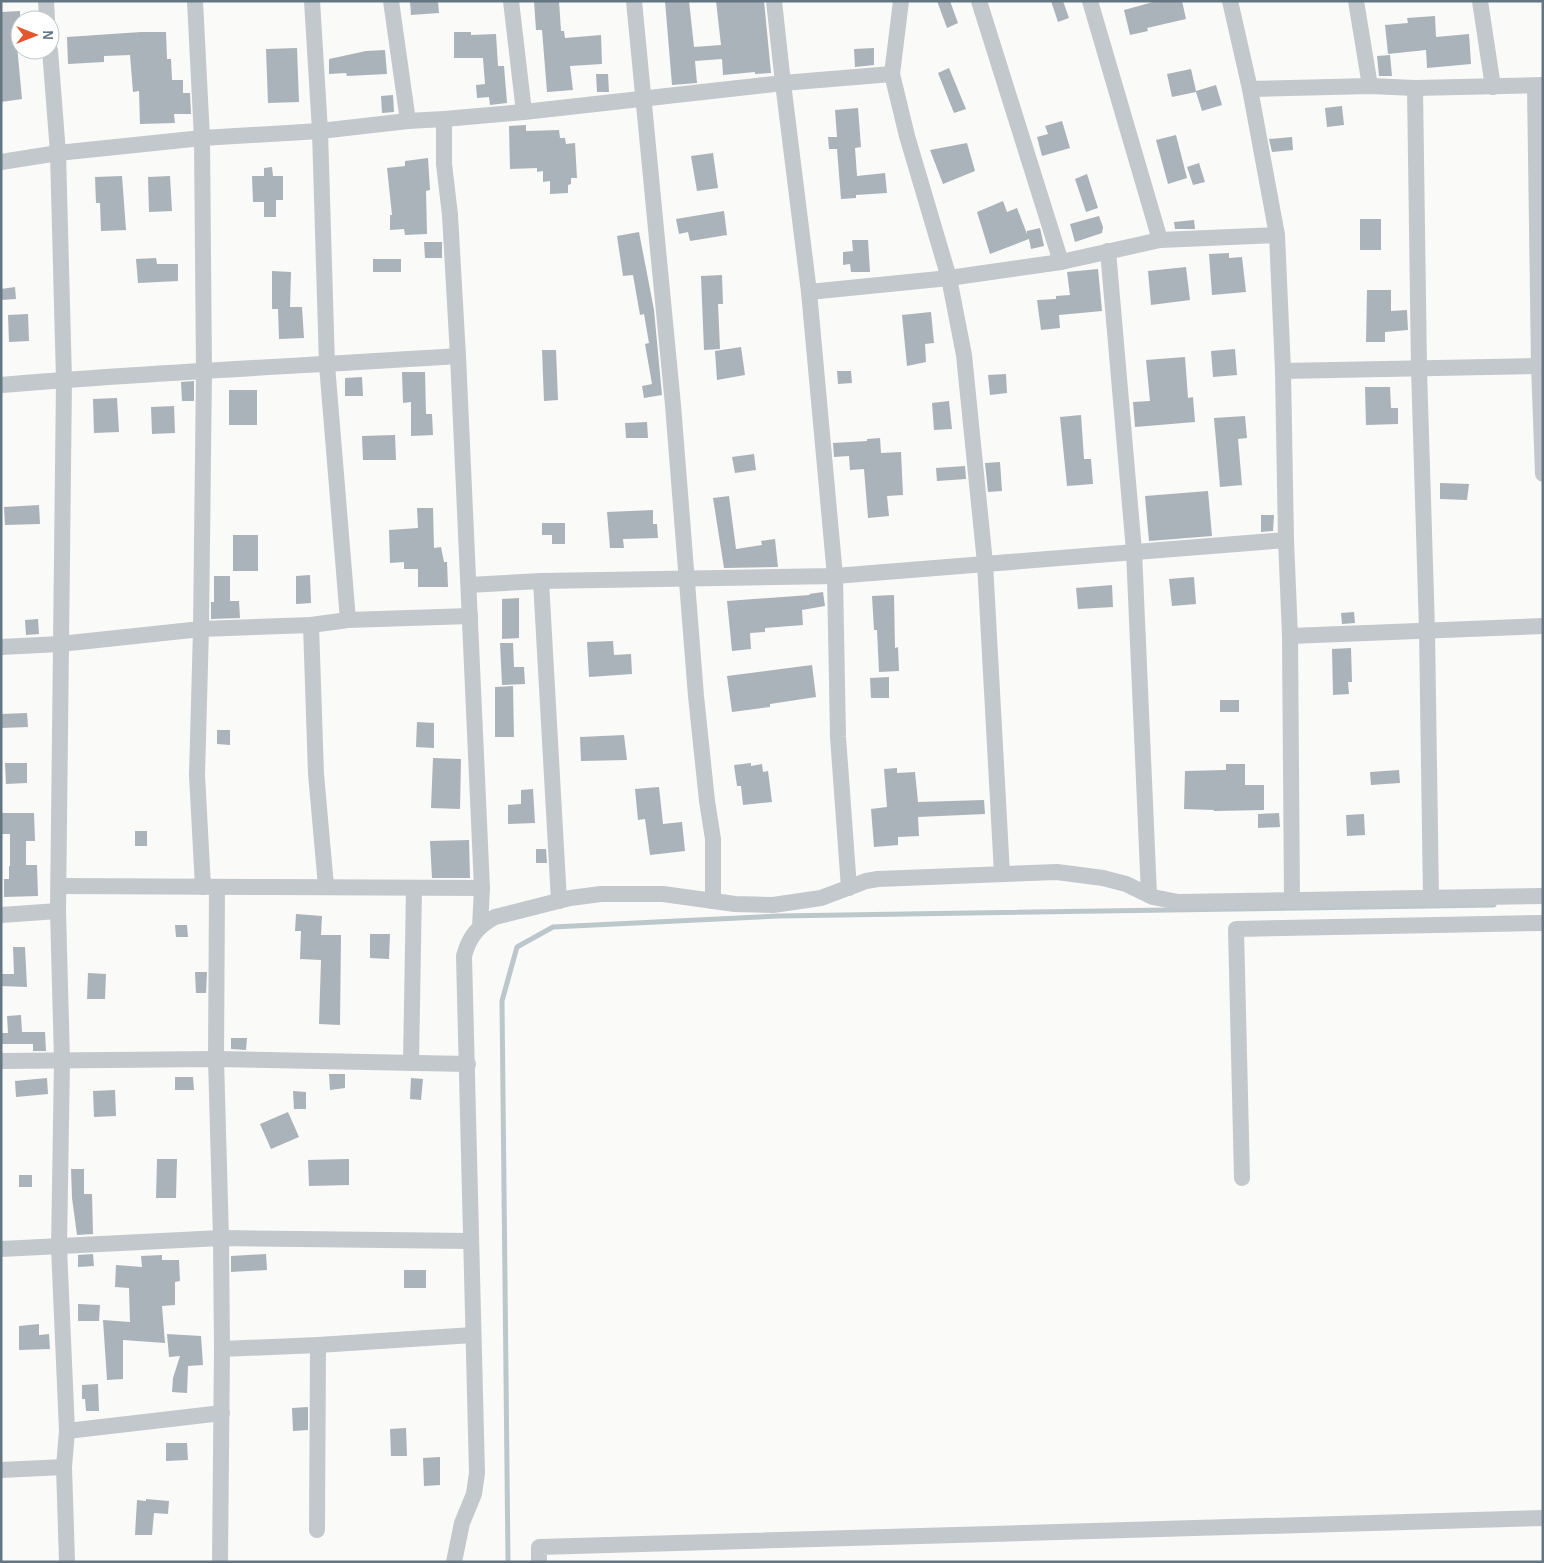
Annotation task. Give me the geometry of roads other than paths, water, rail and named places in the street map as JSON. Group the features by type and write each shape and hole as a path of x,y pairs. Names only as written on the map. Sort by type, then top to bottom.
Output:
{"street":[{"path":"195,1 202,138 204,370 197,775 210,887 216,1059 222,1348 220,1562"},
{"path":"312,1 320,131 327,365 348,620"},
{"path":"391,1 408,120"},
{"path":"511,1 524,112"},
{"path":"634,1 674,414 706,791 713,839 713,901"},
{"path":"774,1 782,83 809,292 835,576 838,737 849,888"},
{"path":"901,1 892,74 906,136 949,278 964,355 985,563 1002,874"},
{"path":"979,1 1061,262"},
{"path":"1090,1 1160,240"},
{"path":"1230,1 1250,89 1277,235 1283,371 1290,636 1292,901"},
{"path":"1356,1 1370,86"},
{"path":"1480,1 1493,87"},
{"path":"51,60 58,153 64,380 58,911 62,1060 59,1248 67,1431 64,1468 67,1562"},
{"path":"1,162 58,153 202,138 320,131 408,120 444,120 645,100 782,83 892,74"},
{"path":"1250,89 1370,86 1415,88 1539,86 1543,474"},
{"path":"1415,88 1419,368 1427,630 1431,899"},
{"path":"444,120 444,164 450,215 469,585 482,888 480,927"},
{"path":"809,292 949,278 1061,262 1160,240 1277,235"},
{"path":"1108,251 1134,551 1149,896"},
{"path":"1,386 204,370 327,365 458,356"},
{"path":"1283,371 1541,366"},
{"path":"469,585 647,578 835,576 1286,540"},
{"path":"541,581 559,901"},
{"path":"1,647 60,644 201,629 311,625 348,620 470,616"},
{"path":"311,625 316,774 326,886"},
{"path":"1290,636 1543,626"},
{"path":"454,1562 462,1523 474,1494 477,1472 464,956 470,940 480,927 495,918 559,901 601,894 671,895 735,904 773,905 821,898 878,878 1039,872 1080,874 1126,884 1149,896 1167,901 1189,903 1543,896"},
{"path":"59,886 482,888"},
{"path":"411,1063 414,888"},
{"path":"1,915 58,911"},
{"path":"1242,1178 1236,929 1543,923"},
{"path":"1,1061 216,1059 468,1064"},
{"path":"1,1249 59,1248 221,1238 471,1241"},
{"path":"222,1348 318,1345 474,1335"},
{"path":"317,1530 318,1345"},
{"path":"67,1431 222,1413"},
{"path":"1,1470 64,1468"},
{"path":"539,1562 539,1547 1543,1518"}],"waterway":[{"path":"508,1562 502,1001 517,947 553,927 778,916 1494,905"}]}
